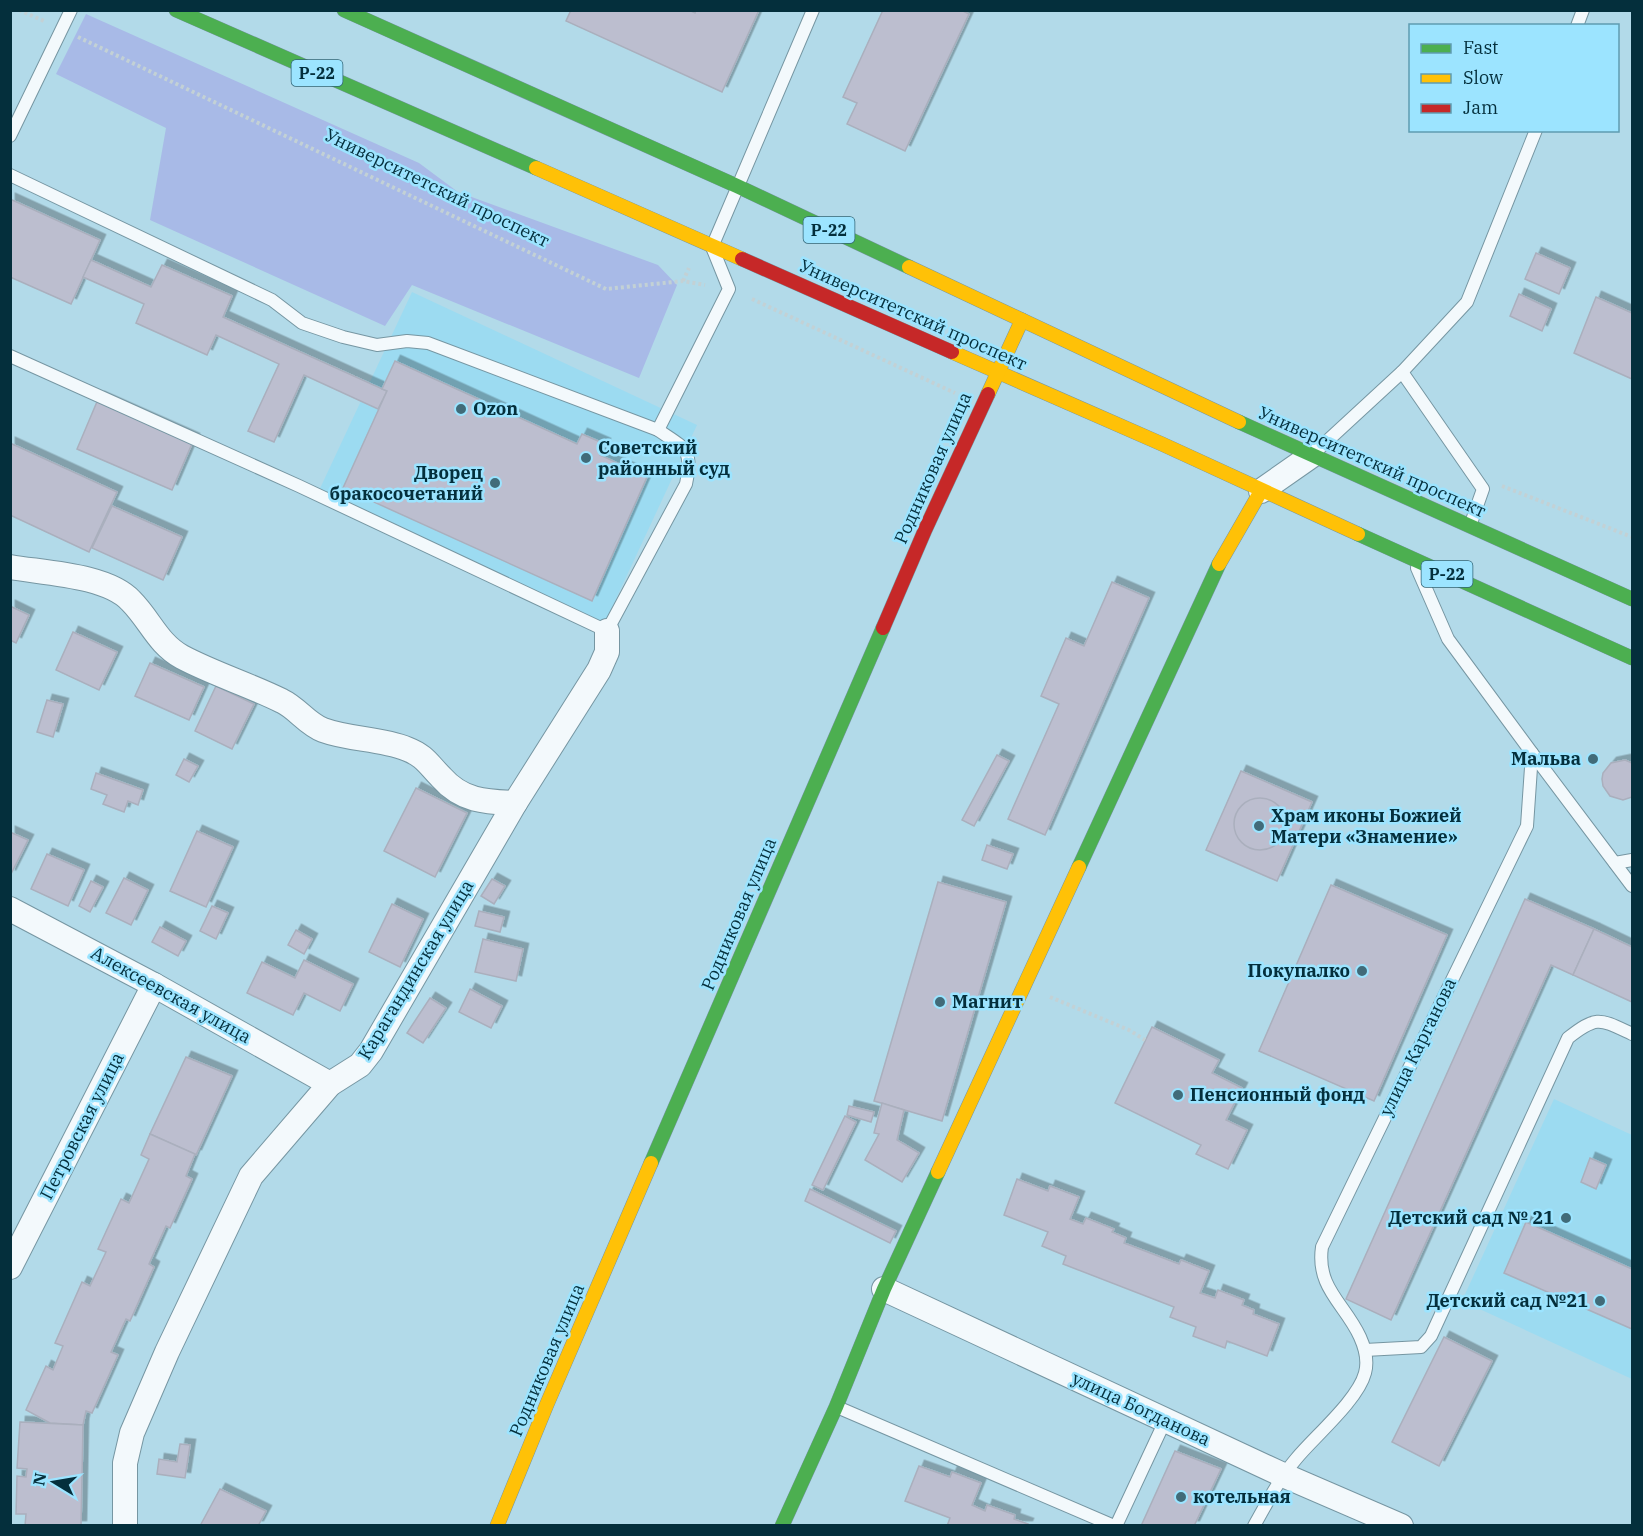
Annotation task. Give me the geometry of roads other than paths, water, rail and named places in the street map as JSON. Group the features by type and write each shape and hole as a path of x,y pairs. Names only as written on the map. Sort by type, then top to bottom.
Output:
{"main road":[{"name":"Университетский проспект","path":"176,10 1162,444 1632,658"},
{"name":"Университетский проспект","path":"344,10 737,186 1311,456 1632,599"},
{"name":"Родниковая улица","path":"496,1526 925,530 1022,320"},
{"path":"782,1526 836,1407 884,1289 1221,560 1261,491"}],"street":[{"path":"1261,491 1311,456"},
{"path":"10,567 106,585 130,599 166,646 183,657 286,702 320,729 348,738 406,748 426,759 441,778 455,790 471,799 515,803"},
{"name":"Карагандинская улица","path":"125,1526 125,1463 132,1433 172,1341 251,1176 330,1084 360,1065 370,1051 515,803 599,670 607,652 607,631"},
{"name":"Алексеевская улица","path":"10,909 154,985 330,1084"},
{"name":"Петровская улица","path":"10,1268 154,985"},
{"name":"улица Богданова","path":"884,1289 1283,1475 1401,1526"}],"lane":[{"path":"10,136 71,10"},
{"path":"658,430 729,289 712,247 813,10"},
{"path":"1311,456 1402,372 1467,302 1535,132"},
{"path":"10,175 272,300 303,323 343,337 377,345 407,341 428,343 658,430 682,447 689,459 686,484 607,631 299,486 10,356"},
{"path":"1402,372 1483,489 1470,526"},
{"path":"1413,558 1448,639 1632,886"},
{"name":"улица Карганова","path":"1365,1350 1360,1337 1323,1278 1319,1263 1322,1247 1527,826 1532,753"},
{"path":"1615,863 1632,860"},
{"path":"1254,1526 1283,1475 1354,1394 1365,1374 1365,1350 1421,1347 1431,1336 1568,1038 1594,1020 1609,1023 1632,1034"},
{"path":"836,1407 1115,1526 1165,1420"}],"place":[{"name":"Ozon","path":"461,409"},
{"name":"Советский районный суд","path":"586,458"},
{"name":"Дворец бракосочетаний","path":"495,483"},
{"name":"Мальва","path":"1593,759"},
{"name":"Храм иконы Божией Матери «Знамение»","path":"1259,826"},
{"name":"Покупалко","path":"1362,971"},
{"name":"Магнит","path":"940,1002"},
{"name":"Пенсионный фонд","path":"1178,1095"},
{"name":"Детский сад № 21","path":"1566,1218"},
{"name":"Детский сад №21","path":"1600,1301"},
{"name":"котельная","path":"1181,1497"}]}
